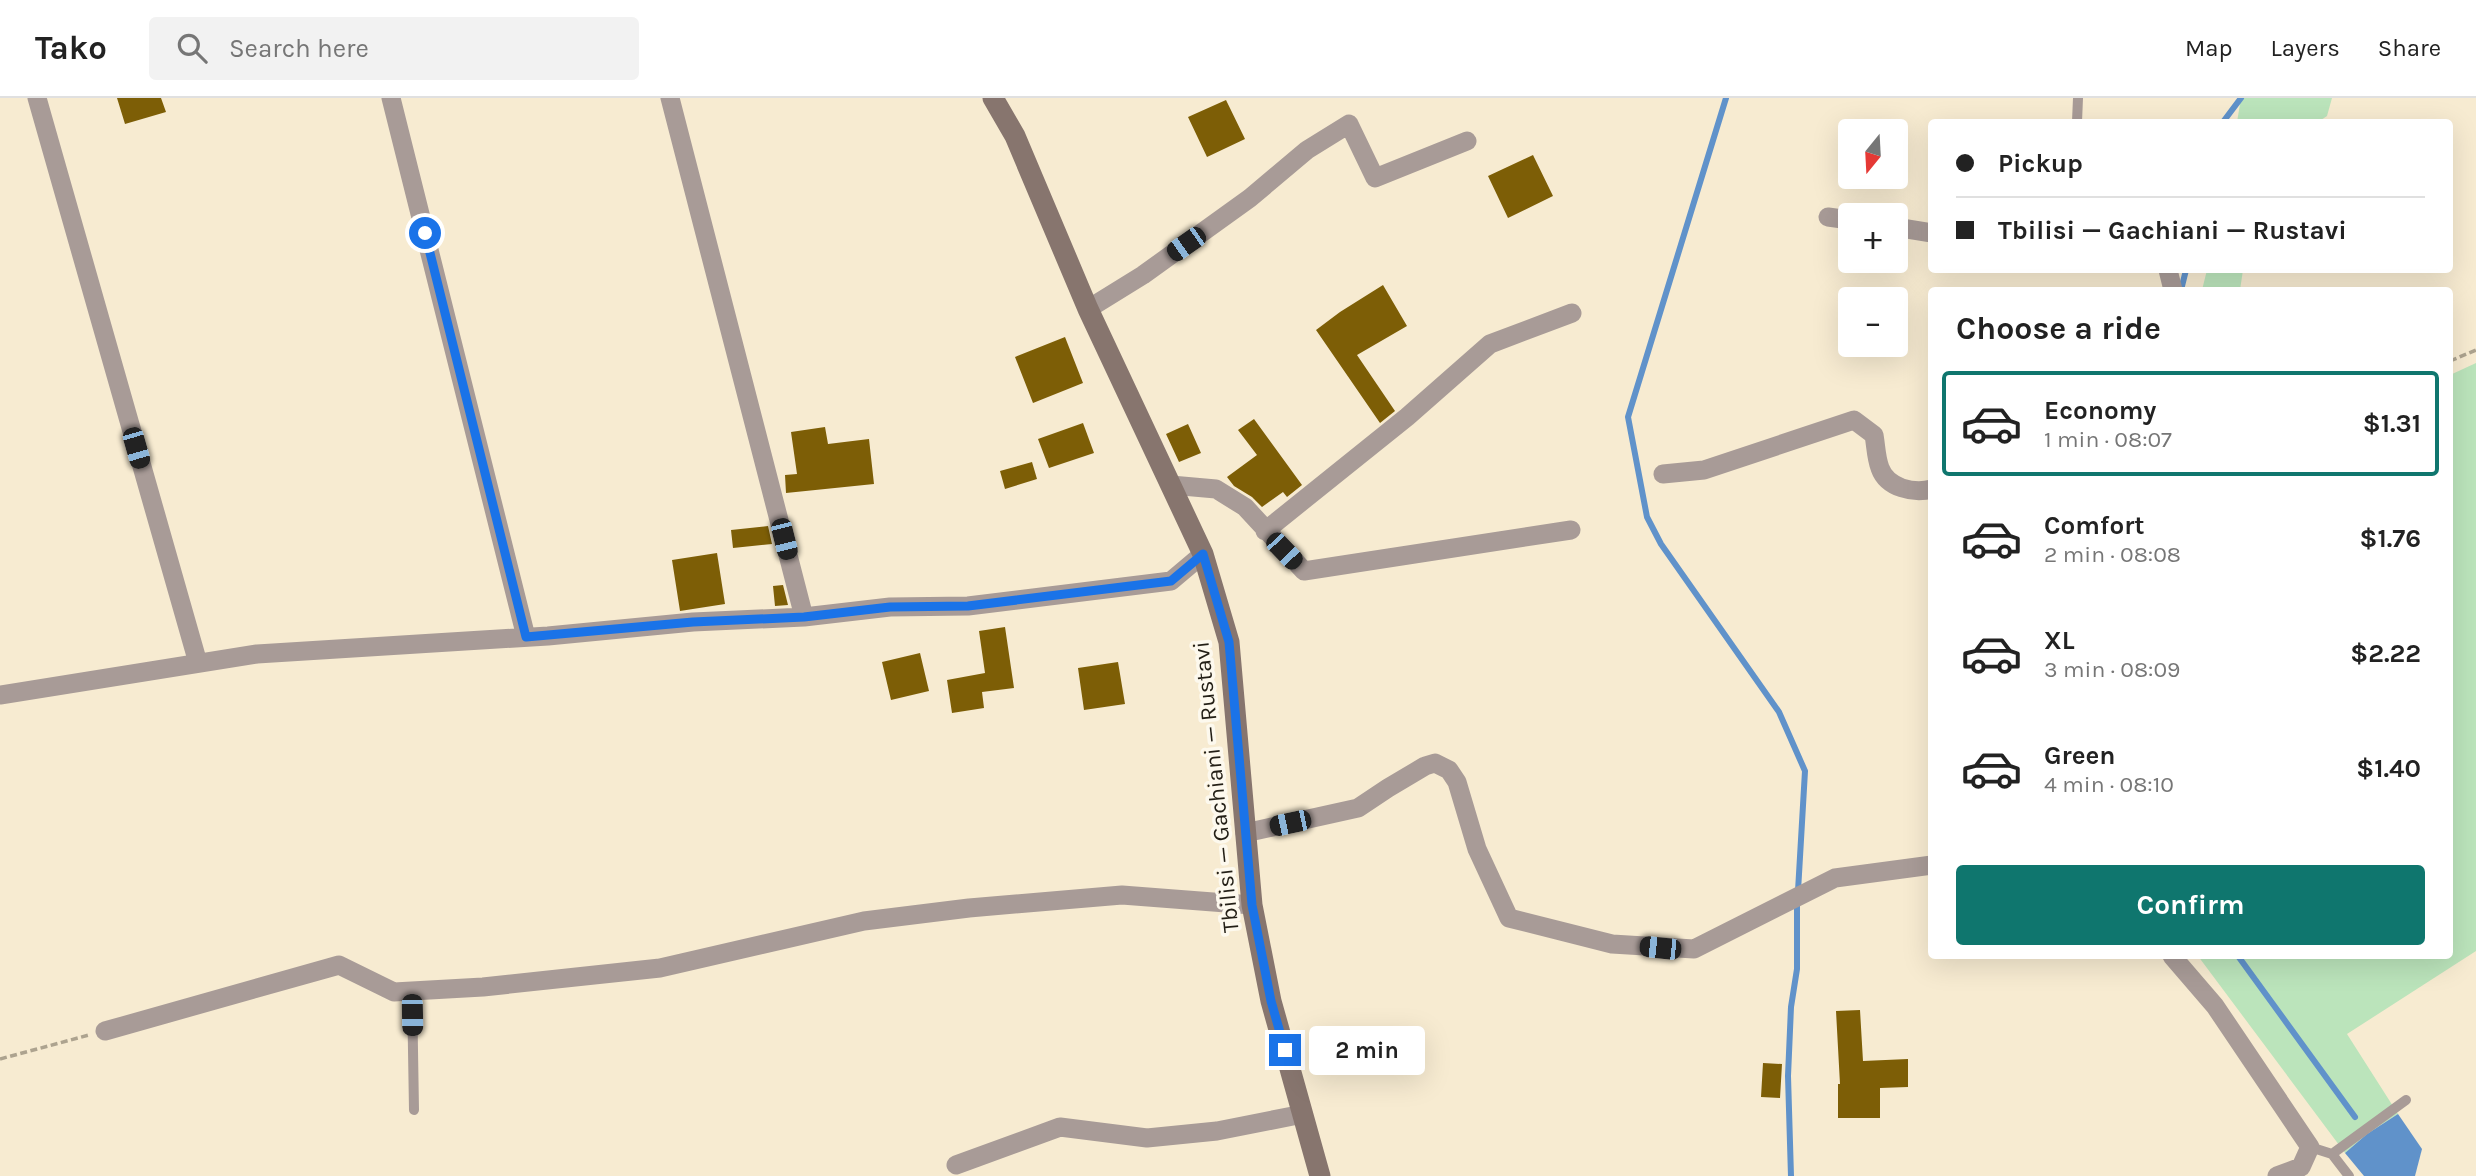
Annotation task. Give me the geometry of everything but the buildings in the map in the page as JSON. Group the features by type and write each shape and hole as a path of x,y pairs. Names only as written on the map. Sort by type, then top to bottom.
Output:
{"main road":[{"name":"Tbilisi — Gachiani — Rustavi","path":"993,98 1014,136 1088,309 1203,554 1229,642 1252,905 1271,1001 1320,1176"}],"street":[{"path":"37,98 198,663"},
{"path":"391,98 526,637"},
{"path":"670,98 804,617"},
{"path":"1088,309 1154,267 1250,198 1307,150 1349,124 1375,178 1467,141"},
{"path":"1828,217 1838,218"},
{"path":"1908,229 1928,232"},
{"path":"1265,531 1407,417 1490,344 1572,313"},
{"path":"1663,474 1704,470 1854,420 1874,435 1880,471 1897,488 1928,490"},
{"path":"1171,485 1216,489 1245,507 1304,570 1571,530"},
{"path":"0,695 257,654 526,637 693,622 804,617 890,607 968,606 1171,581 1203,554"},
{"path":"1245,833 1358,808 1425,766 1435,763 1449,771 1457,782 1477,849 1510,918 1612,944 1660,948 1694,949 1835,878 1928,866"},
{"path":"105,1031 339,965 394,992 483,987 660,968 864,921 970,908 1122,895 1252,905"},
{"path":"2175,959 2216,1006 2310,1147 2301,1167 2277,1176"},
{"path":"956,1165 1060,1127 1147,1138 1217,1131 1303,1114"}],"lane":[{"path":"2077,119 2078,98"},
{"path":"412,991 414,1110"},
{"path":"2332,1154 2406,1100"},
{"path":"2310,1147 2332,1154 2349,1176"}],"path":[{"path":"2453,360 2476,350"},
{"path":"0,1059 105,1031"}],"green space":[{"path":"2241,98 2332,98 2327,116 2322,119 2238,119"},
{"path":"2206,273 2243,273 2240,287 2203,287"},
{"path":"2476,363 2476,951 2347,1034 2398,1114 2367,1134 2345,1153 2200,959 2453,959 2453,374"}],"water":[{"path":"2398,1114 2422,1149 2415,1176 2364,1176 2345,1153 2367,1134"}],"waterway":[{"path":"1726,98 1628,417 1647,517 1661,544 1779,712 1805,771 1798,891"},
{"path":"2225,119 2241,98"},
{"path":"2182,287 2185,273"},
{"path":"1791,1176 1788,1076 1791,1007 1797,969 1797,902"},
{"path":"2240,959 2355,1117"}],"route":[{"path":"425,233 526,637 693,622 804,617 890,607 968,606 1171,581 1203,554 1229,642 1252,905 1271,1001 1285,1050"}]}
